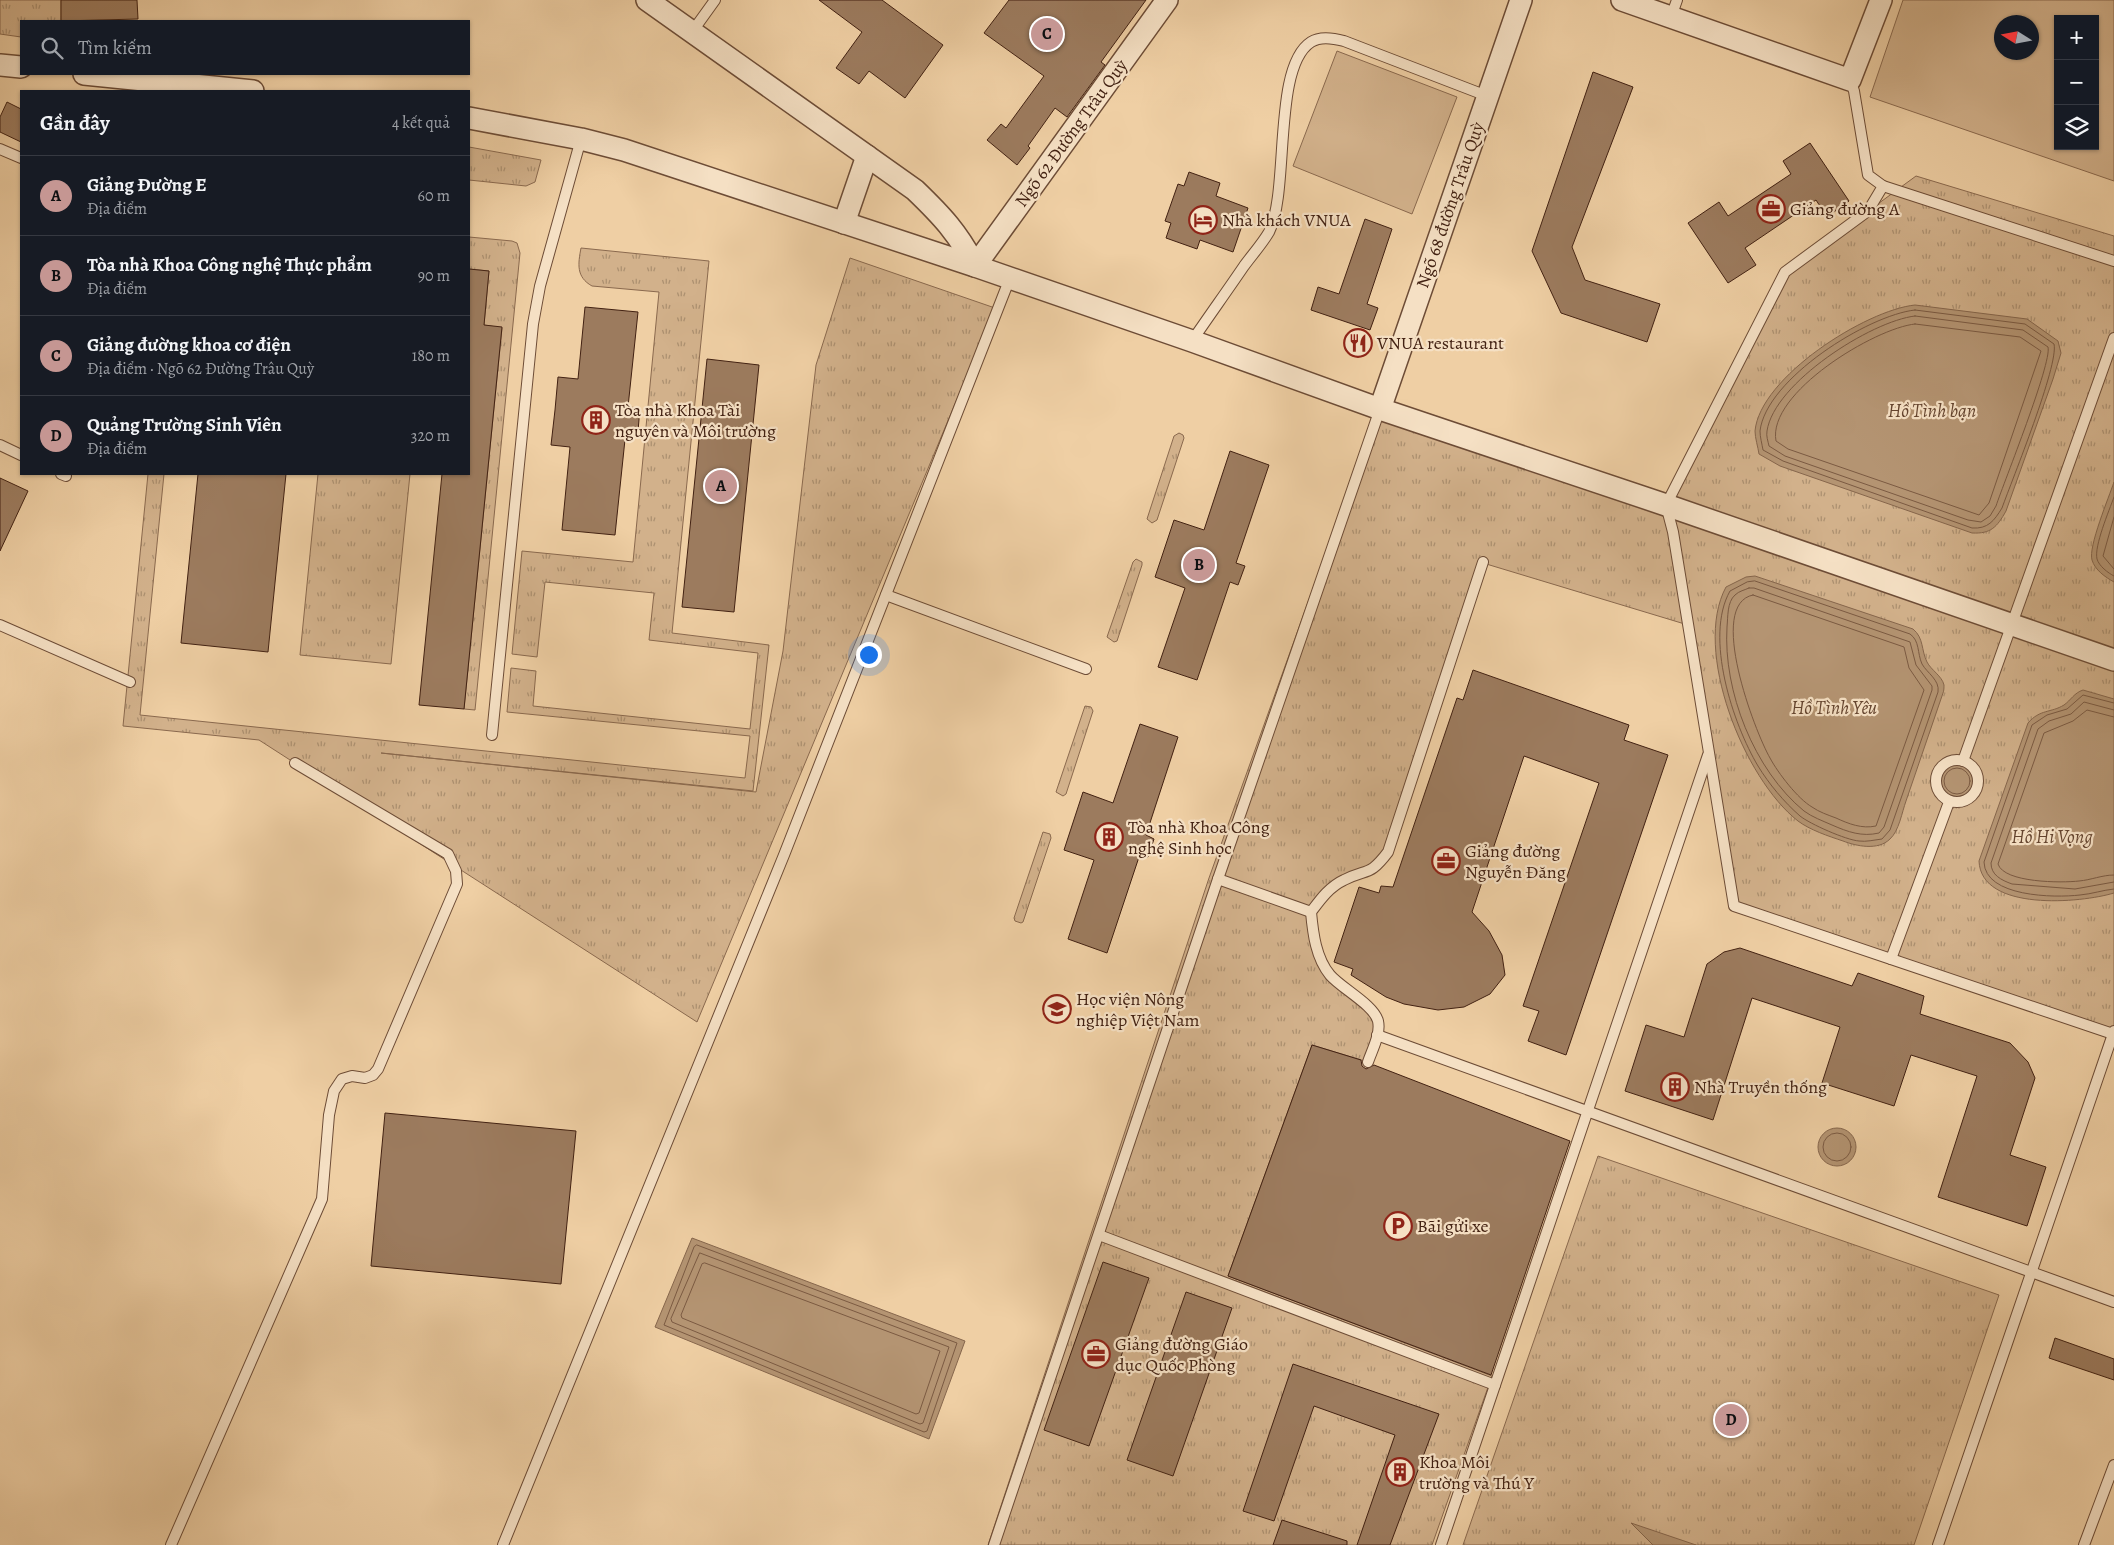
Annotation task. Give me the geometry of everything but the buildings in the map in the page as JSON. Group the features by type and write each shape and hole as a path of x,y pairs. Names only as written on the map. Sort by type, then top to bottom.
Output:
{"street":[{"path":"648,0 915,190 940,214 961,239 975,266"},
{"name":"Ngõ 62 Đường Trâu Quỳ","path":"975,266 1166,0"},
{"name":"Ngõ 68 đường Trâu Quỳ","path":"1380,409 1521,0"},
{"path":"1622,0 1674,8 1850,80 1881,0"},
{"path":"0,65 20,67"},
{"path":"94,75 243,90"},
{"path":"470,118 581,139 624,150 975,266 1192,341 1380,409 1666,505 2114,660"},
{"path":"844,223 867,156"}],"lane":[{"path":"692,32 715,0"},
{"path":"1192,341 1269,232 1276,208 1282,123 1293,71 1304,48 1312,41 1331,38 1344,41 1487,96"},
{"path":"1850,80 1854,91 1868,175 1882,186 2114,261"},
{"path":"492,735 533,324 540,286 581,139"},
{"path":"0,148 20,158"},
{"path":"1882,186 1868,211 1785,272 1666,505 1734,906 2113,1033 1938,1545"},
{"path":"503,1545 639,1217 1010,278"},
{"path":"1963,761 2114,338"},
{"path":"994,1545 1218,879 1380,409"},
{"path":"0,445 20,455"},
{"path":"1368,1062 1377,1035 1378,1020 1370,1009 1330,975 1322,962 1314,937 1311,912 1322,896 1343,880 1375,869 1388,852 1483,562"},
{"path":"886,595 1086,669"},
{"path":"0,625 130,682"},
{"path":"1441,1545 1709,754"},
{"path":"1963,761 1971,765 1976,771 1977,788 1966,801 1950,802 1937,791 1936,775 1946,762 1963,761"},
{"path":"171,1545 322,1199 329,1115 334,1091 342,1079 352,1076 365,1078 373,1075 378,1069 457,884 456,871 448,854 295,762"},
{"path":"1891,959 1950,802"},
{"path":"1218,879 1311,912"},
{"path":"1377,1035 2032,1270 2114,1302"},
{"path":"1099,1235 1495,1385"},
{"path":"2084,1545 2114,1465"}],"green space":[{"path":"0,0 61,0 61,20 20,20 20,37 0,34"},
{"path":"1903,0 2114,0 2114,181 1870,97"},
{"path":"1337,51 1457,97 1412,214 1293,166"},
{"path":"470,147 541,160 535,182 526,186 470,180"},
{"path":"1916,176 2114,236 2114,1031 1734,906 1688,625 1483,563 1393,834 1375,869 1343,880 1311,912 1322,962 1378,1020 1368,1062 1312,1045 1228,1276 1492,1376 1432,1545 988,1545 1209,878 1377,410 1666,504 1785,272"},
{"path":"470,237 517,243 520,253 475,710 464,709 502,328 484,325 489,271 470,269"},
{"path":"581,248 709,261 672,633 769,645 753,791 381,753 756,792 783,651 816,365 850,258 995,308 697,1022 259,740 123,726 148,475 164,475 140,715 745,778 750,736 507,712 511,668 536,671 533,706 750,729 758,653 649,640 654,593 545,582 537,657 512,654 522,551 633,562 659,292 592,286 583,279 579,270"},
{"path":"1179,433 1184,438 1157,520 1152,523 1147,519 1174,436"},
{"path":"318,475 410,475 391,664 300,655"},
{"path":"1136,559 1142,562 1142,565 1117,641 1114,642 1107,637 1133,562"},
{"path":"1085,706 1091,707 1093,711 1066,794 1063,796 1056,792"},
{"path":"1043,832 1050,834 1051,838 1023,922 1021,923 1015,921 1014,918"},
{"path":"1598,1156 1999,1295 1914,1545 1463,1545"}],"water":[{"name":"Hồ Tình bạn","path":"1915,305 2027,319 2058,341 2061,353 2006,511 2000,521 1989,531 1972,533 1780,466 1759,454 1755,431 1761,410 1775,389 1795,369 1818,350 1870,319"},
{"path":"2114,482 2114,582 2095,567 2092,554 2096,534"},
{"name":"Hồ Tình Yêu","path":"1755,576 1913,629 1921,640 1927,662 1943,682 1943,692 1900,821 1893,836 1885,843 1873,846 1854,844 1819,832 1798,821 1778,801 1759,776 1743,745 1729,712 1720,678 1715,644 1717,613 1726,587 1746,577"},
{"name":"Hồ Hi Vọng","path":"2083,690 2114,699 2114,893 2099,897 2057,901 2035,900 2014,896 1996,889 1984,877 1979,861 2028,723 2041,713 2064,705"},
{"path":"1957,763 1964,764 1970,768 1974,774 1974,788 1970,794 1964,798 1957,799 1950,798 1944,794 1940,788 1939,781 1940,774 1944,768 1950,764"},
{"path":"1837,1128 1850,1134 1856,1147 1850,1160 1837,1166 1824,1160 1818,1147 1824,1134"},
{"path":"692,1238 965,1341 929,1439 655,1327"},
{"path":"1631,1523 1696,1545 1653,1545"}],"place":[{"name":"Giảng đường khoa cơ điện","path":"1047,34"},
{"name":"Giảng đường A","path":"1771,209"},
{"name":"Nhà khách VNUA","path":"1203,220"},
{"name":"VNUA restaurant","path":"1358,343"},
{"name":"Tòa nhà Khoa Tài nguyên và Môi trường","path":"596,420"},
{"name":"Giảng Đường E","path":"721,486"},
{"name":"Tòa nhà Khoa Công nghệ Thực phẩm","path":"1199,565"},
{"name":"Tòa nhà Khoa Công nghệ Sinh học","path":"1109,837"},
{"name":"Giảng đường Nguyễn Đăng","path":"1446,861"},
{"name":"Học viện Nông nghiệp Việt Nam","path":"1057,1009"},
{"name":"Nhà Truyền thống","path":"1675,1087"},
{"name":"Bãi gửi xe","path":"1398,1226"},
{"name":"Giảng đường Giáo dục Quốc Phòng","path":"1096,1354"},
{"name":"Quảng Trường Sinh Viên","path":"1731,1420"},
{"name":"Khoa Môi trường và Thú Y","path":"1400,1472"}]}
